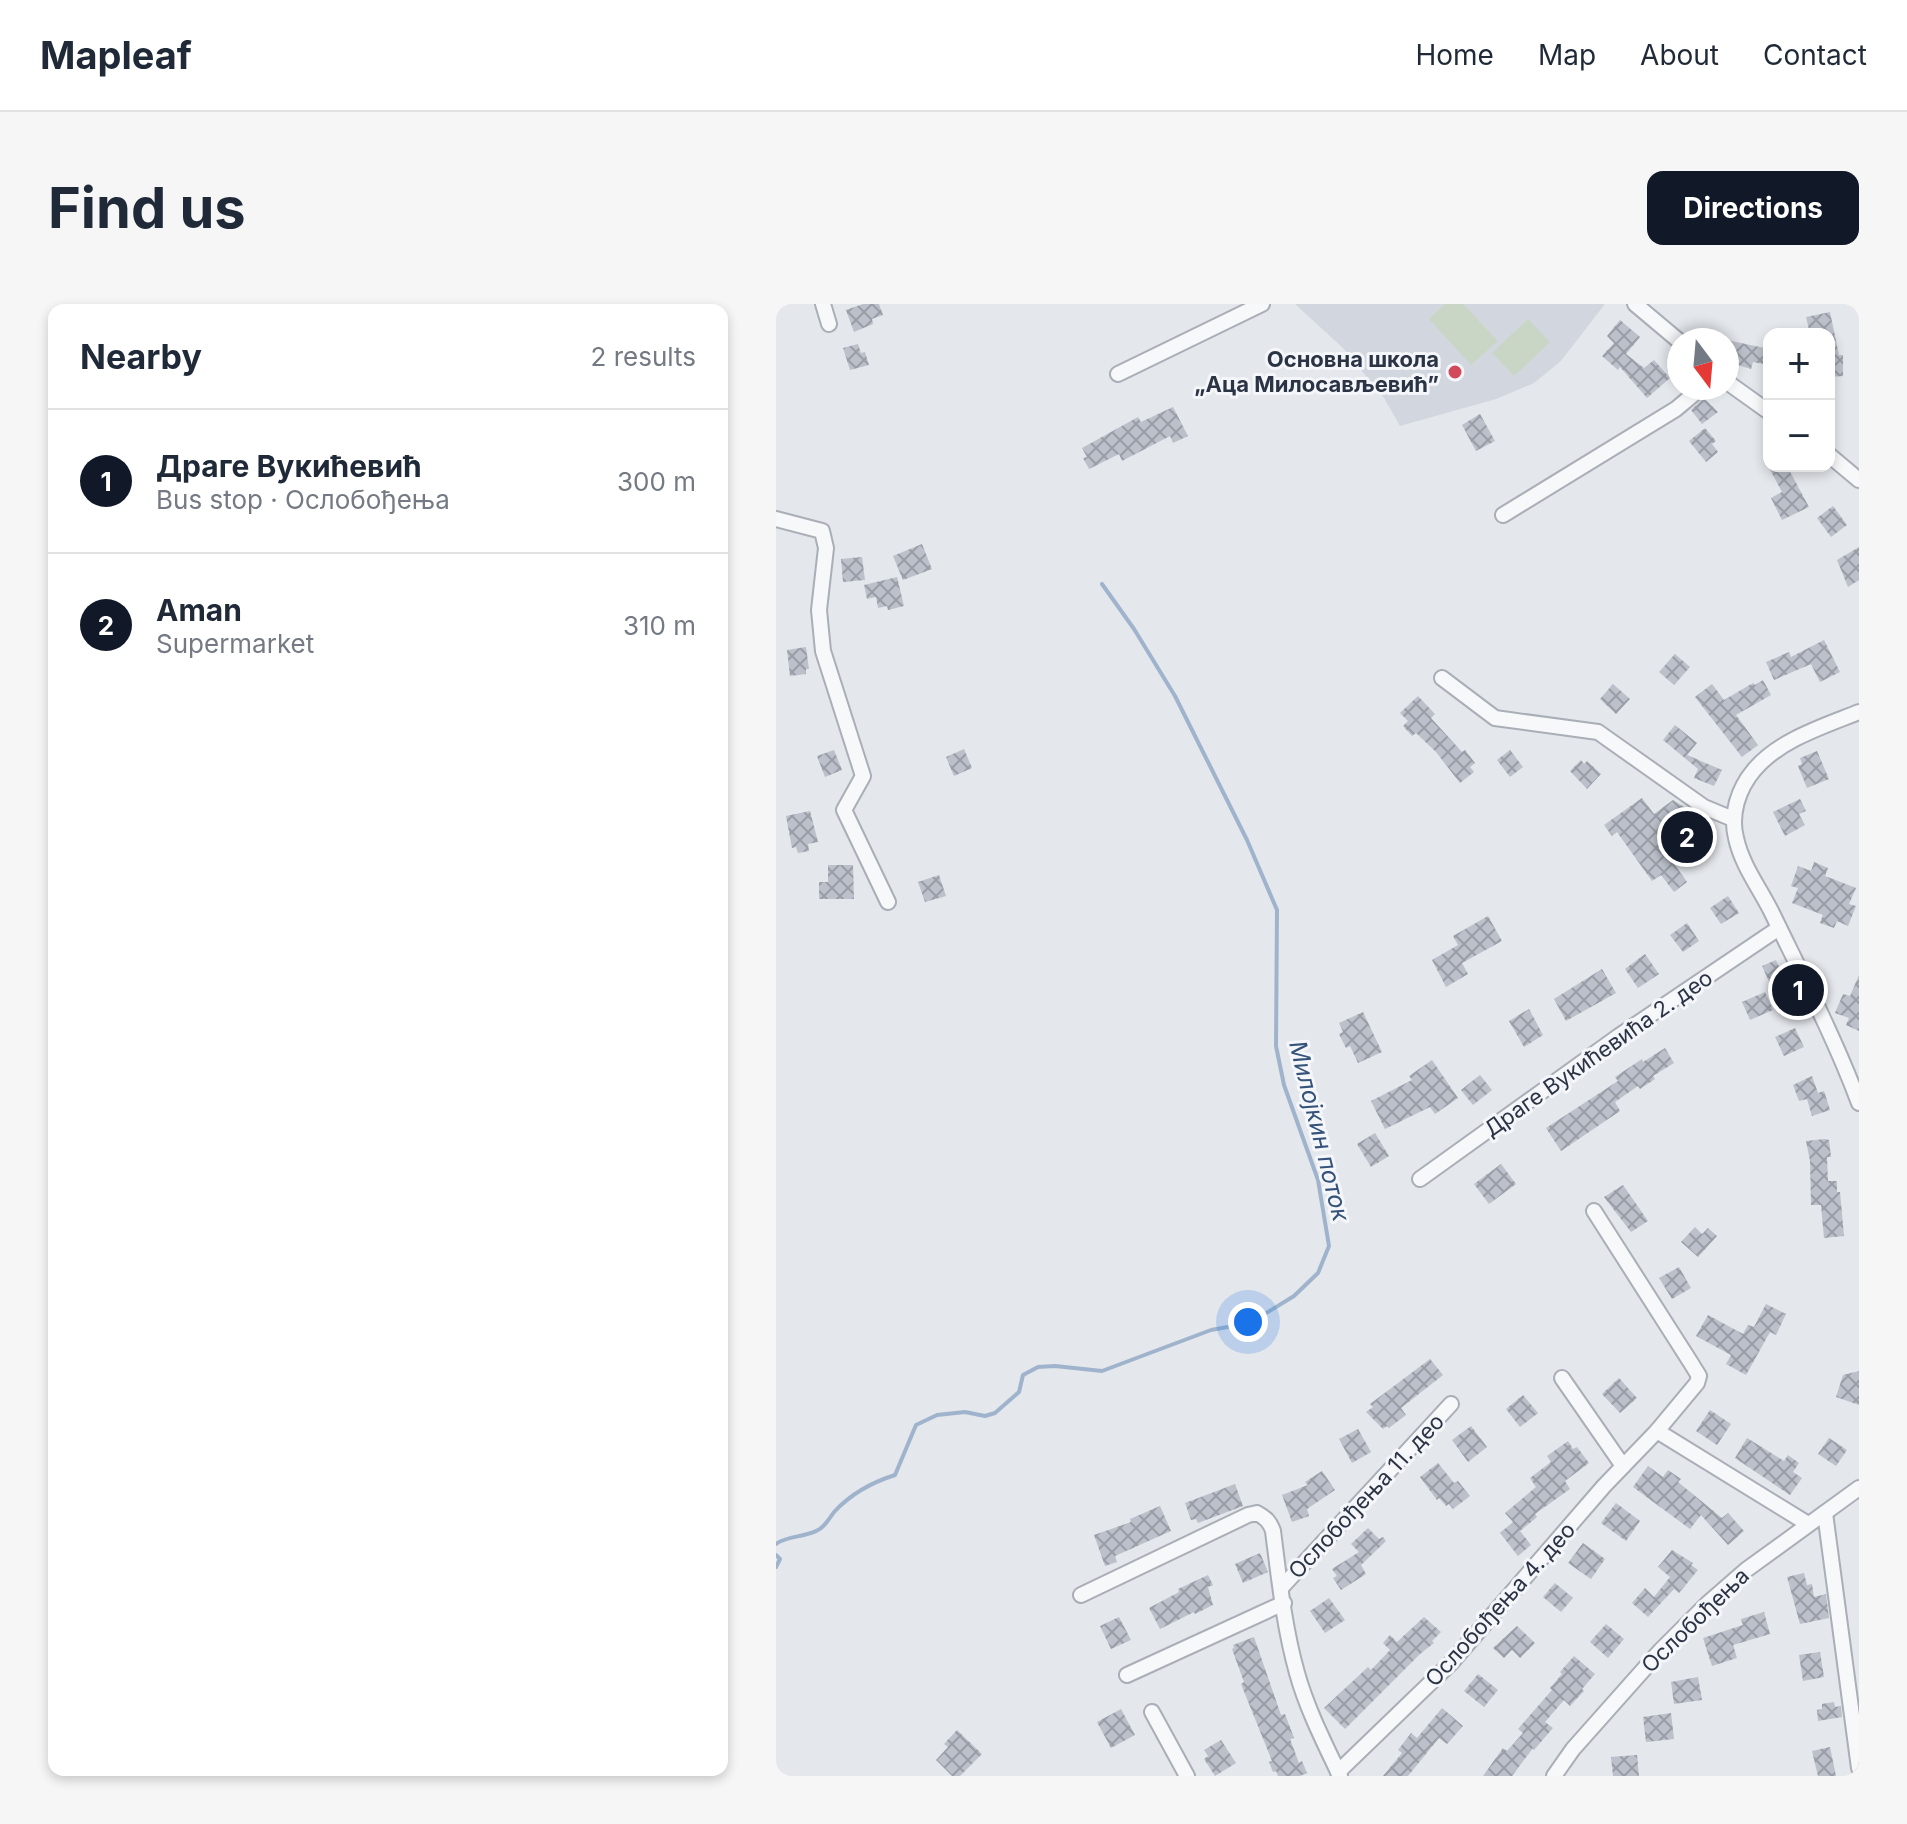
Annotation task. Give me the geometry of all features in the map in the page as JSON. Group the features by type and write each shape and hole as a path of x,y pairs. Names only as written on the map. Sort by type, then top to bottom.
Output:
{"street":[{"path":"823,304 829,324"},
{"path":"1118,374 1262,304"},
{"path":"1635,304 1667,331"},
{"path":"1739,391 1763,408"},
{"path":"1503,515 1687,400"},
{"path":"1835,460 1858,478"},
{"path":"776,519 822,531 826,548 819,610 823,651 863,776 844,810 888,902"},
{"path":"1442,678 1495,718 1598,732 1704,807 1733,819"},
{"path":"1859,712 1821,727 1770,755 1753,771 1742,789 1733,819 1740,853 1779,928 1859,1103"},
{"name":"Драге Вукићевића 2. део","path":"1420,1179 1619,1036 1779,928"},
{"name":"Ослобођења 4. део","path":"1339,1774 1451,1663 1697,1383 1699,1376 1594,1211"},
{"path":"1562,1378 1623,1466"},
{"name":"Ослобођења 11. део","path":"1281,1588 1451,1404"},
{"path":"1657,1431 1808,1524"},
{"name":"Ослобођења","path":"1554,1776 1573,1749 1661,1650 1707,1604 1746,1570 1859,1488"},
{"path":"1081,1595 1257,1513 1271,1523 1288,1635 1304,1695 1339,1774"},
{"path":"1825,1513 1859,1768"},
{"path":"1127,1675 1284,1603"},
{"path":"1152,1712 1187,1776"}],"shaded area":[{"name":"Основна школа „Аца Милосављевић”","path":"1295,304 1605,304 1561,361 1534,383 1496,399 1400,426 1384,398 1343,348"}],"green space":[{"path":"1445,304 1463,304 1498,341 1471,365 1429,319"},
{"path":"1528,319 1550,342 1514,376 1492,353"}],"building":[{"path":"863,304 879,304 883,315 872,319 873,324 854,332 846,310"},
{"path":"1830,312 1833,328 1809,328 1806,317"},
{"path":"1620,320 1640,337 1626,354 1644,368 1654,360 1667,375 1667,381 1647,398 1620,367 1618,370 1602,356 1614,343 1607,336"},
{"path":"1835,336 1839,355 1843,355 1843,376 1835,377"},
{"path":"1739,343 1763,348 1763,364 1753,362 1751,369 1739,366"},
{"path":"858,344 861,353 865,352 869,365 850,370 843,348"},
{"path":"1706,400 1718,412 1702,424 1691,410"},
{"path":"1173,407 1188,436 1173,443 1170,436 1122,461 1119,454 1089,469 1082,448 1138,417 1141,422"},
{"path":"1480,414 1495,441 1476,451 1462,425"},
{"path":"1705,428 1716,441 1712,444 1718,452 1706,462 1689,441"},
{"path":"1771,472 1790,472 1809,507 1782,520 1771,498 1782,492"},
{"path":"1833,506 1847,525 1831,537 1817,518"},
{"path":"922,544 932,569 903,580 893,556"},
{"path":"1859,547 1859,580 1848,587 1837,560"},
{"path":"862,557 865,580 843,582 841,559"},
{"path":"897,577 904,606 888,610 887,606 878,608 876,597 867,599 864,585"},
{"path":"1824,640 1840,672 1820,682 1811,664 1774,680 1766,662 1789,652 1791,657"},
{"path":"806,647 809,669 806,669 806,674 790,676 787,650"},
{"path":"1675,654 1690,667 1674,685 1659,672"},
{"path":"1763,680 1771,695 1736,715 1758,745 1742,757 1695,697 1712,684 1724,700"},
{"path":"1613,684 1630,699 1616,714 1600,699"},
{"path":"1418,696 1435,714 1431,718 1475,763 1470,767 1474,772 1460,783 1436,752 1416,733 1412,736 1403,726 1408,721 1400,713"},
{"path":"1675,725 1697,743 1687,755 1722,770 1714,786 1694,778 1698,769 1663,740"},
{"path":"964,749 972,768 954,776 946,757"},
{"path":"834,750 842,770 825,777 817,756"},
{"path":"1510,750 1523,767 1510,777 1497,760"},
{"path":"1817,751 1829,779 1807,788 1798,766 1802,764 1800,758"},
{"path":"1581,760 1584,764 1587,761 1601,774 1587,789 1570,771"},
{"path":"1642,798 1654,814 1673,800 1684,807 1700,830 1678,845 1685,854 1673,862 1687,882 1674,892 1661,875 1652,881 1617,832 1612,836 1604,825"},
{"path":"1800,799 1806,811 1799,814 1805,825 1785,836 1773,812"},
{"path":"810,811 818,842 808,844 809,851 798,853 796,847 792,848 786,816"},
{"path":"1814,862 1828,868 1825,876 1856,888 1849,904 1856,906 1848,926 1837,921 1834,928 1820,923 1823,915 1792,903 1798,888 1791,886 1798,866 1811,871"},
{"path":"828,865 853,865 854,899 819,899 819,882 828,882"},
{"path":"939,875 946,896 925,902 918,882"},
{"path":"1728,896 1739,913 1721,924 1710,908"},
{"path":"1488,916 1502,941 1462,963 1468,974 1446,987 1432,960 1458,945 1453,936"},
{"path":"1687,923 1699,941 1683,952 1670,935"},
{"path":"1645,954 1659,974 1638,988 1625,969"},
{"path":"1776,960 1785,980 1771,986 1762,966"},
{"path":"1602,969 1616,993 1566,1021 1554,999"},
{"path":"1859,975 1859,1031 1846,1025 1849,1018 1835,1013 1843,994 1850,996"},
{"path":"1765,992 1773,1010 1750,1020 1742,1002"},
{"path":"1529,1009 1543,1035 1524,1047 1509,1021"},
{"path":"1363,1012 1382,1052 1358,1063 1350,1046 1346,1048 1339,1034 1343,1032 1339,1023"},
{"path":"1795,1028 1804,1047 1784,1056 1775,1037"},
{"path":"1665,1048 1674,1063 1653,1076 1655,1079 1640,1089 1638,1086 1615,1102 1620,1111 1561,1151 1546,1128 1618,1081 1615,1077"},
{"path":"1432,1060 1458,1098 1435,1114 1430,1107 1385,1129 1371,1101 1412,1080 1409,1076"},
{"path":"1480,1075 1492,1090 1473,1105 1461,1090"},
{"path":"1812,1076 1818,1093 1824,1091 1830,1110 1812,1116 1807,1099 1799,1101 1793,1085"},
{"path":"1375,1133 1389,1156 1371,1167 1357,1144"},
{"path":"1829,1140 1831,1157 1827,1157 1828,1181 1837,1181 1844,1236 1824,1238 1821,1205 1811,1205 1810,1161 1806,1141"},
{"path":"1501,1164 1516,1184 1489,1204 1474,1184"},
{"path":"1623,1185 1648,1221 1631,1232 1604,1197"},
{"path":"1695,1227 1702,1234 1708,1228 1717,1236 1698,1257 1681,1242"},
{"path":"1679,1267 1691,1288 1672,1299 1659,1278"},
{"path":"1766,1304 1786,1314 1776,1335 1770,1332 1746,1375 1726,1364 1731,1355 1696,1336 1708,1315 1743,1334 1748,1325 1754,1327"},
{"path":"1430,1359 1443,1375 1401,1408 1406,1415 1383,1429 1366,1412 1373,1407 1370,1404"},
{"path":"1859,1371 1859,1405 1836,1397 1843,1375"},
{"path":"1619,1378 1637,1398 1620,1413 1602,1394"},
{"path":"1523,1395 1538,1413 1520,1427 1506,1409"},
{"path":"1710,1410 1731,1424 1717,1445 1696,1431"},
{"path":"1471,1426 1487,1447 1468,1462 1452,1440"},
{"path":"1358,1429 1371,1452 1352,1463 1339,1439"},
{"path":"1747,1438 1784,1461 1788,1455 1799,1463 1793,1472 1802,1478 1790,1495 1735,1458"},
{"path":"1829,1438 1847,1450 1836,1466 1818,1454"},
{"path":"1568,1441 1589,1463 1565,1481 1570,1489 1535,1514 1537,1517 1520,1531 1531,1545 1518,1556 1500,1533 1513,1522 1505,1513 1536,1487 1530,1478 1551,1462 1547,1456"},
{"path":"1438,1463 1454,1483 1458,1481 1470,1496 1453,1509 1439,1498 1437,1500 1420,1477"},
{"path":"1648,1466 1663,1477 1668,1470 1722,1518 1728,1513 1744,1531 1728,1545 1701,1515 1690,1529 1633,1487"},
{"path":"1322,1471 1335,1490 1307,1509 1309,1516 1292,1522 1282,1495 1308,1485 1305,1482"},
{"path":"1235,1484 1243,1506 1198,1523 1196,1519 1191,1520 1185,1503"},
{"path":"1616,1503 1640,1521 1626,1541 1601,1523"},
{"path":"1160,1506 1171,1531 1115,1556 1117,1562 1105,1566 1094,1535 1131,1522 1130,1519"},
{"path":"1368,1528 1379,1539 1383,1537 1386,1541 1361,1565 1366,1574 1341,1590 1333,1578 1337,1576 1332,1569 1359,1552 1351,1544"},
{"path":"1583,1543 1605,1559 1591,1579 1568,1563"},
{"path":"1672,1550 1693,1563 1691,1565 1698,1570 1679,1593 1674,1589 1648,1617 1632,1603 1645,1588 1654,1597 1670,1577 1658,1567"},
{"path":"1260,1553 1268,1572 1243,1583 1235,1564"},
{"path":"1804,1573 1807,1585 1812,1584 1814,1597 1826,1594 1829,1618 1800,1624 1787,1577"},
{"path":"1208,1575 1213,1585 1208,1587 1213,1605 1160,1629 1149,1608 1179,1592 1178,1589"},
{"path":"1555,1583 1573,1598 1561,1612 1543,1597"},
{"path":"1329,1598 1345,1620 1325,1633 1310,1611"},
{"path":"1764,1612 1770,1634 1733,1645 1737,1658 1712,1666 1703,1638 1743,1625 1741,1619"},
{"path":"1119,1617 1131,1640 1111,1649 1100,1626"},
{"path":"1424,1617 1441,1632 1432,1641 1434,1643 1345,1729 1324,1708 1368,1667 1371,1670 1390,1650 1383,1643 1390,1635 1397,1642"},
{"path":"1606,1624 1624,1639 1608,1658 1590,1642"},
{"path":"1517,1626 1535,1643 1520,1658 1512,1650 1504,1658 1493,1648"},
{"path":"1254,1637 1281,1715 1285,1714 1294,1738 1290,1739 1299,1763 1302,1761 1307,1773 1300,1776 1278,1776 1276,1771 1273,1772 1269,1762 1272,1761 1241,1684 1244,1682 1233,1645"},
{"path":"1820,1652 1824,1677 1803,1681 1799,1655"},
{"path":"1574,1656 1595,1674 1582,1689 1584,1691 1570,1706 1564,1700 1545,1722 1553,1728 1512,1776 1483,1776 1503,1748 1507,1751 1523,1733 1518,1729 1552,1690 1550,1688 1562,1674 1560,1672"},
{"path":"1478,1674 1498,1690 1484,1707 1464,1691"},
{"path":"1698,1677 1702,1700 1674,1704 1671,1682"},
{"path":"1834,1702 1835,1707 1841,1706 1842,1717 1818,1721 1817,1710 1822,1709 1822,1704"},
{"path":"1442,1708 1463,1726 1447,1744 1439,1738 1408,1776 1383,1776 1402,1753 1398,1750 1411,1733 1417,1738"},
{"path":"1121,1709 1135,1735 1111,1748 1097,1722"},
{"path":"1671,1713 1674,1739 1646,1742 1643,1717"},
{"path":"957,1730 982,1754 960,1776 952,1776 936,1760 948,1747 944,1744"},
{"path":"1221,1740 1236,1763 1215,1776 1204,1759 1208,1756 1204,1750"},
{"path":"1830,1747 1836,1776 1818,1776 1812,1751"},
{"path":"1637,1755 1639,1776 1613,1776 1611,1757"}],"waterway":[{"name":"Милојкин поток","path":"776,1544 818,1530 855,1494 895,1475 916,1425 937,1415 965,1412 985,1416 995,1413 1019,1392 1023,1375 1038,1367 1102,1371 1211,1330 1250,1323 1294,1296 1318,1273 1329,1246 1318,1180 1284,1085 1276,1046 1277,910 1247,840 1175,696 1102,584"},
{"name":"Милојкин поток","path":"776,1555 780,1559 776,1567"}],"place":[{"name":"Основна школа „Аца Милосављевић”","path":"1455,372"},
{"name":"Aman","path":"1687,837"},
{"name":"Драге Вукићевић","path":"1798,990"}]}
